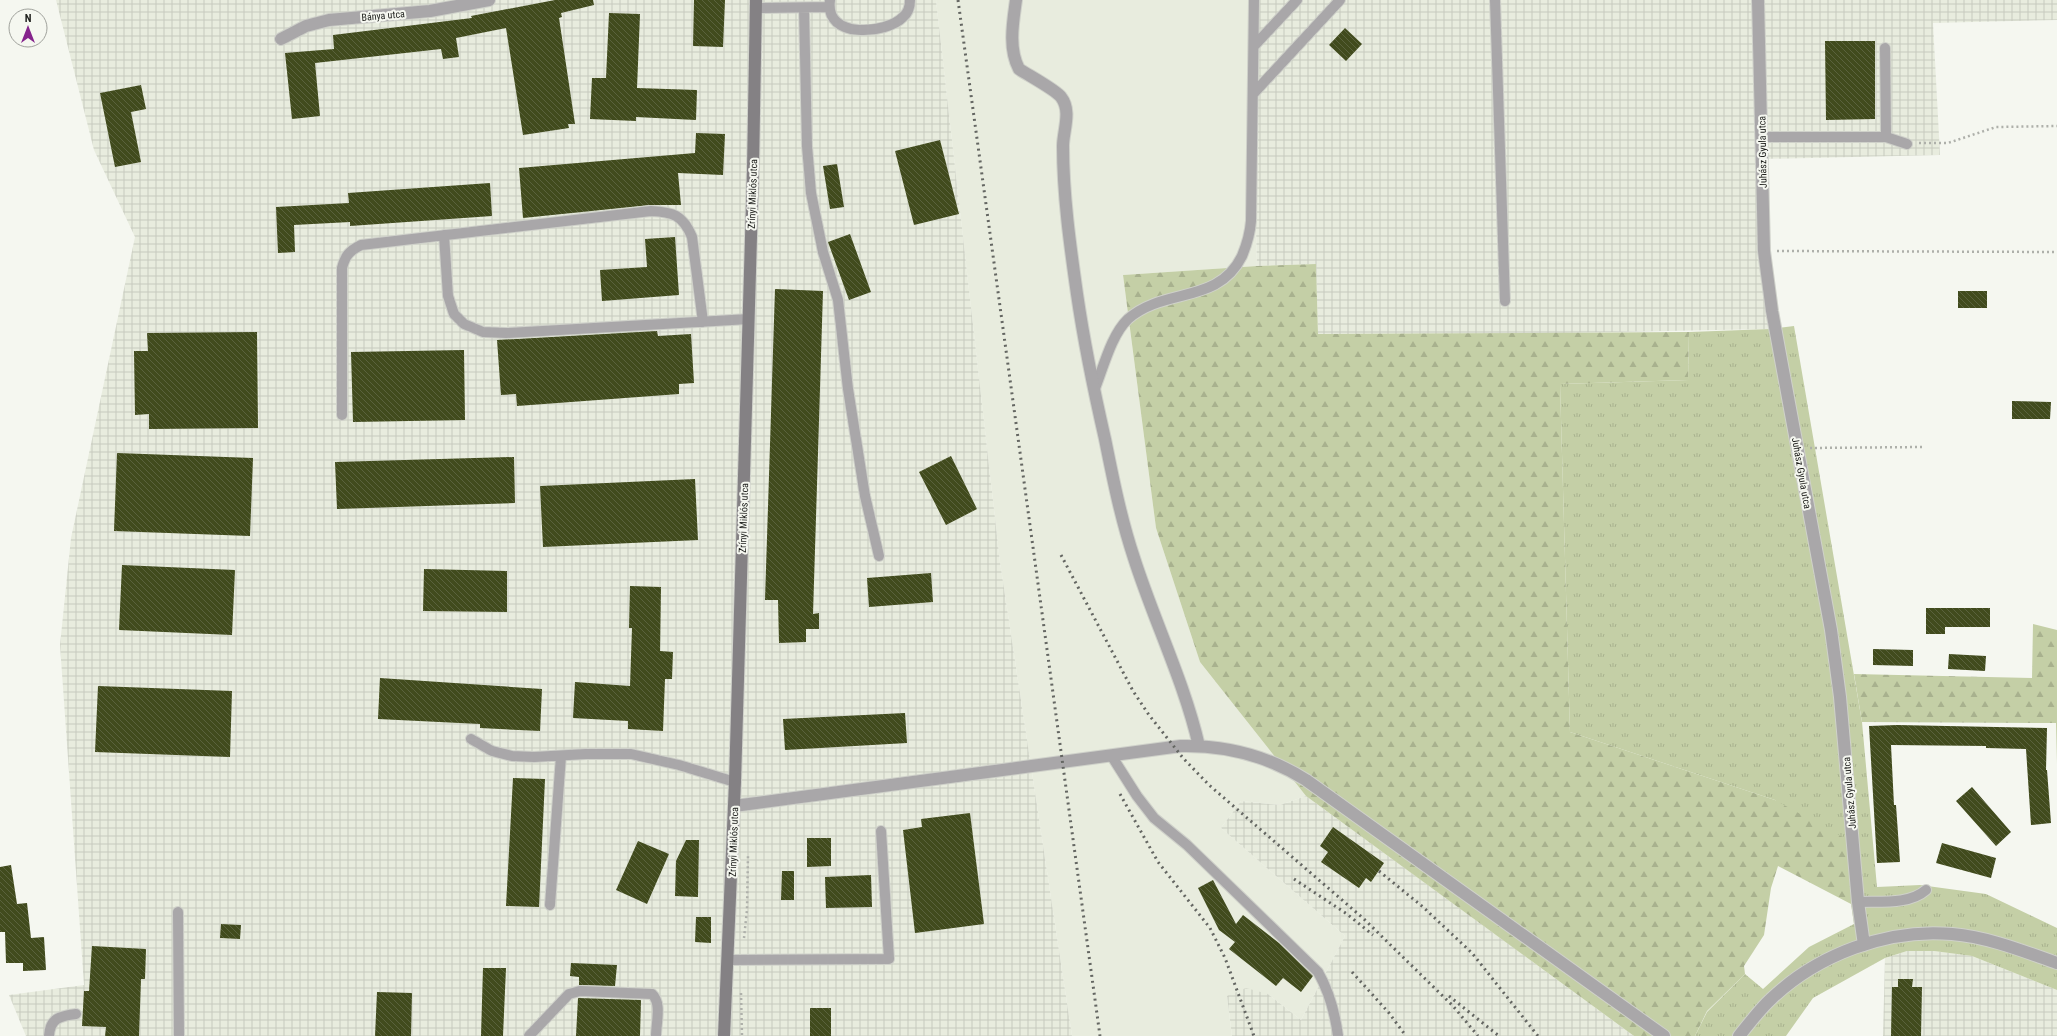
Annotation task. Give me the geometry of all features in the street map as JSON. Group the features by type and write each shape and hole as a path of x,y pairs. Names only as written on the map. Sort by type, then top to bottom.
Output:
{"main road":[{"name":"Zrínyi Miklós utca","path":"724,1036 729,960 735,782 749,318 756,4"}],"street":[{"name":"Bánya utca","path":"281,39 306,26 329,20 430,11 489,0"},
{"path":"1016,0 1013,38 1016,63 1019,69 1061,96 1065,104 1067,115 1063,144 1066,205 1077,294 1094,391 1123,522 1149,602 1180,679 1199,746"},
{"name":"Juhász Gyula utca","path":"1758,0 1764,251 1772,311 1831,630 1840,697 1858,902 1864,944"},
{"path":"734,806 1181,746 1222,748 1255,756 1289,769 1306,780 1664,1036"},
{"path":"1739,1036 1770,1000 1796,978 1827,959 1864,944 1897,936 1923,933 1951,934 2000,944 2057,963"}],"lane":[{"path":"756,4 804,8 829,4 832,18 843,28 870,29 889,25 903,18 907,12 910,0"},
{"path":"1254,46 1297,0"},
{"path":"1253,94 1340,0"},
{"path":"1495,0 1505,301"},
{"path":"1094,391 1114,339 1127,320 1147,306 1160,301 1205,291 1220,283 1231,273 1239,262 1250,235 1255,1"},
{"path":"804,8 807,146 811,193 823,252 838,300 848,389 865,496 879,556"},
{"path":"1885,48 1886,137"},
{"path":"1762,137 1886,137 1907,144"},
{"path":"342,414 340,284 344,259 351,250 361,245 651,211 677,216 687,225 692,237 703,322"},
{"path":"444,235 448,296 454,314 464,324 482,332 506,333 749,318"},
{"path":"471,739 492,751 512,756 631,754 679,765 735,782"},
{"path":"550,905 562,756"},
{"path":"1111,756 1154,818 1187,845 1318,972 1327,987 1334,1012 1338,1036"},
{"path":"729,960 889,959 881,831"},
{"path":"1858,902 1908,899 1918,897 1926,890"},
{"path":"178,912 179,1036"},
{"path":"529,1036 569,994 580,991 652,994 656,998 657,1006 656,1036"},
{"path":"49,1036 53,1021 60,1016 76,1014"}],"path":[{"path":"1907,144 1948,143 1996,127 2057,126"},
{"path":"1764,251 2057,252"},
{"path":"1798,448 1924,447"},
{"path":"742,990 742,1036"}],"shaded area":[{"path":"56,0 936,0 1000,562 1072,1036 26,1036 9,995 84,985 60,645 71,538 135,237 94,150"},
{"path":"936,0 1250,0 1257,266 1123,275 1156,528 1200,662 1306,796 1280,805 1241,801 1221,828 1345,936 1301,1020 1268,994 1227,996 1232,1036 1072,1036 1000,562"},
{"path":"1250,0 2057,0 2057,20 1933,23 1940,155 1762,159 1770,329 1505,334 1318,334 1316,264 1257,266"},
{"path":"1306,796 1634,1036 1232,1036 1227,996 1246,988 1268,994 1301,1020 1345,936 1221,828 1241,801 1280,805"},
{"path":"1907,951 1934,951 1972,956 2057,990 2057,1036 1883,1036 1885,958"}],"green space":[{"path":"1316,264 1318,334 1689,332 1688,380 1560,384 1570,732 1775,800 1848,840 1853,875 1851,904 1778,866 1771,888 1764,935 1744,966 1745,974 1707,1011 1695,1036 1634,1036 1306,796 1200,662 1156,528 1123,275 1257,266"},
{"path":"1794,326 1862,722 1877,887 1920,885 1986,894 2057,928 2057,990 1972,956 1934,951 1907,951 1885,958 1813,998 1786,1036 1695,1036 1707,1012 1745,974 1763,989 1809,947 1854,924 1851,904 1853,875 1775,800 1570,732 1560,384 1688,380 1689,332 1770,329"},
{"path":"2033,624 2057,630 2057,764 2056,723 1862,722 1854,674 2032,678"}],"building":[{"path":"555,0 593,0 594,5 561,13 562,17 559,18 575,124 568,124 569,128 523,135 506,28 456,38 459,57 443,59 441,49 315,63 320,116 292,119 285,53 334,49 333,35 472,18 471,16"},
{"path":"694,0 725,0 723,47 693,46"},
{"path":"609,13 640,14 637,88 697,90 696,120 636,117 636,121 590,119 592,78 606,78"},
{"path":"1345,28 1362,44 1346,61 1329,45"},
{"path":"1825,41 1875,41 1875,119 1826,120"},
{"path":"141,85 146,109 131,112 141,162 115,167 100,93"},
{"path":"696,133 725,134 723,175 678,173 681,205 650,205 523,218 519,168 695,153"},
{"path":"940,140 959,214 914,225 895,151"},
{"path":"837,164 844,207 830,209 823,166"},
{"path":"490,183 492,216 350,226 350,222 294,225 295,252 278,253 276,207 349,203 348,193"},
{"path":"850,234 871,292 849,300 828,242"},
{"path":"675,237 679,295 602,301 600,270 647,267 645,239"},
{"path":"775,289 823,291 813,614 819,613 819,629 806,629 806,642 779,643 778,600 765,600"},
{"path":"1958,291 1987,291 1987,308 1958,308"},
{"path":"657,331 658,336 691,334 694,383 679,384 679,394 517,406 516,394 501,395 497,340"},
{"path":"257,332 258,428 149,429 149,414 135,415 134,351 148,351 147,333"},
{"path":"464,350 465,420 353,422 351,352"},
{"path":"2012,401 2051,402 2050,419 2012,419"},
{"path":"117,453 253,458 250,536 114,531"},
{"path":"951,456 977,509 946,525 919,472"},
{"path":"514,457 515,503 337,509 335,462"},
{"path":"695,479 698,540 543,547 540,486"},
{"path":"122,565 235,570 232,635 119,630"},
{"path":"424,569 507,571 507,612 423,611"},
{"path":"931,573 933,602 869,607 867,578"},
{"path":"630,586 661,587 660,651 673,652 672,679 665,679 663,731 628,729 628,721 573,718 575,682 630,686 632,628 629,628"},
{"path":"1926,608 1990,608 1990,627 1945,627 1945,634 1926,634"},
{"path":"1873,649 1913,650 1913,666 1873,665"},
{"path":"1949,654 1986,656 1985,671 1948,669"},
{"path":"380,678 542,689 540,731 480,728 480,724 378,719"},
{"path":"98,686 232,691 230,757 95,752"},
{"path":"905,713 907,743 785,750 783,719"},
{"path":"1897,725 2047,728 2046,770 2051,823 2031,825 2026,749 1986,748 1986,746 1891,745 1894,805 1896,805 1900,862 1877,863 1869,726"},
{"path":"513,778 545,779 539,907 506,906"},
{"path":"1972,787 2011,832 1996,846 1956,801"},
{"path":"970,813 984,924 915,933 903,830 922,827 921,819"},
{"path":"1333,827 1384,863 1371,882 1366,878 1359,888 1321,862 1328,852 1320,846"},
{"path":"807,838 831,838 831,866 807,867"},
{"path":"686,840 699,840 698,897 675,896 676,861"},
{"path":"638,841 669,854 647,904 616,890"},
{"path":"1942,843 1996,858 1991,878 1936,863"},
{"path":"11,865 17,904 27,903 31,938 44,937 46,970 23,971 23,963 6,963 5,932 0,932 0,867"},
{"path":"782,871 794,871 794,900 781,900"},
{"path":"871,875 872,907 826,908 825,877"},
{"path":"1213,880 1236,924 1243,915 1279,943 1313,976 1301,992 1283,978 1276,986 1229,949 1235,942 1219,930 1198,888"},
{"path":"696,917 711,917 711,943 695,942"},
{"path":"221,924 241,925 240,939 220,938"},
{"path":"92,946 146,949 145,979 141,979 139,1036 105,1036 106,1027 82,1026 84,991 89,991"},
{"path":"571,963 617,965 615,986 579,985 579,977 570,976"},
{"path":"483,968 506,968 503,1036 481,1036"},
{"path":"1898,979 1913,979 1912,987 1922,987 1921,1036 1891,1036 1892,987 1898,987"},
{"path":"377,992 412,993 411,1036 375,1036"},
{"path":"578,998 641,1000 640,1036 576,1036"},
{"path":"810,1008 831,1008 831,1036 810,1036"}],"railway":[{"path":"958,0 1100,1036"},
{"path":"1061,555 1133,691 1149,715 1183,758 1209,785 1364,919 1453,1006 1478,1036"},
{"path":"1120,794 1158,862 1210,928 1225,958 1254,1036"},
{"path":"1379,871 1423,907 1472,953 1538,1036"},
{"path":"1294,879 1347,914 1373,935"},
{"path":"1352,972 1389,1013 1406,1036"},
{"path":"1449,996 1499,1036"}]}
